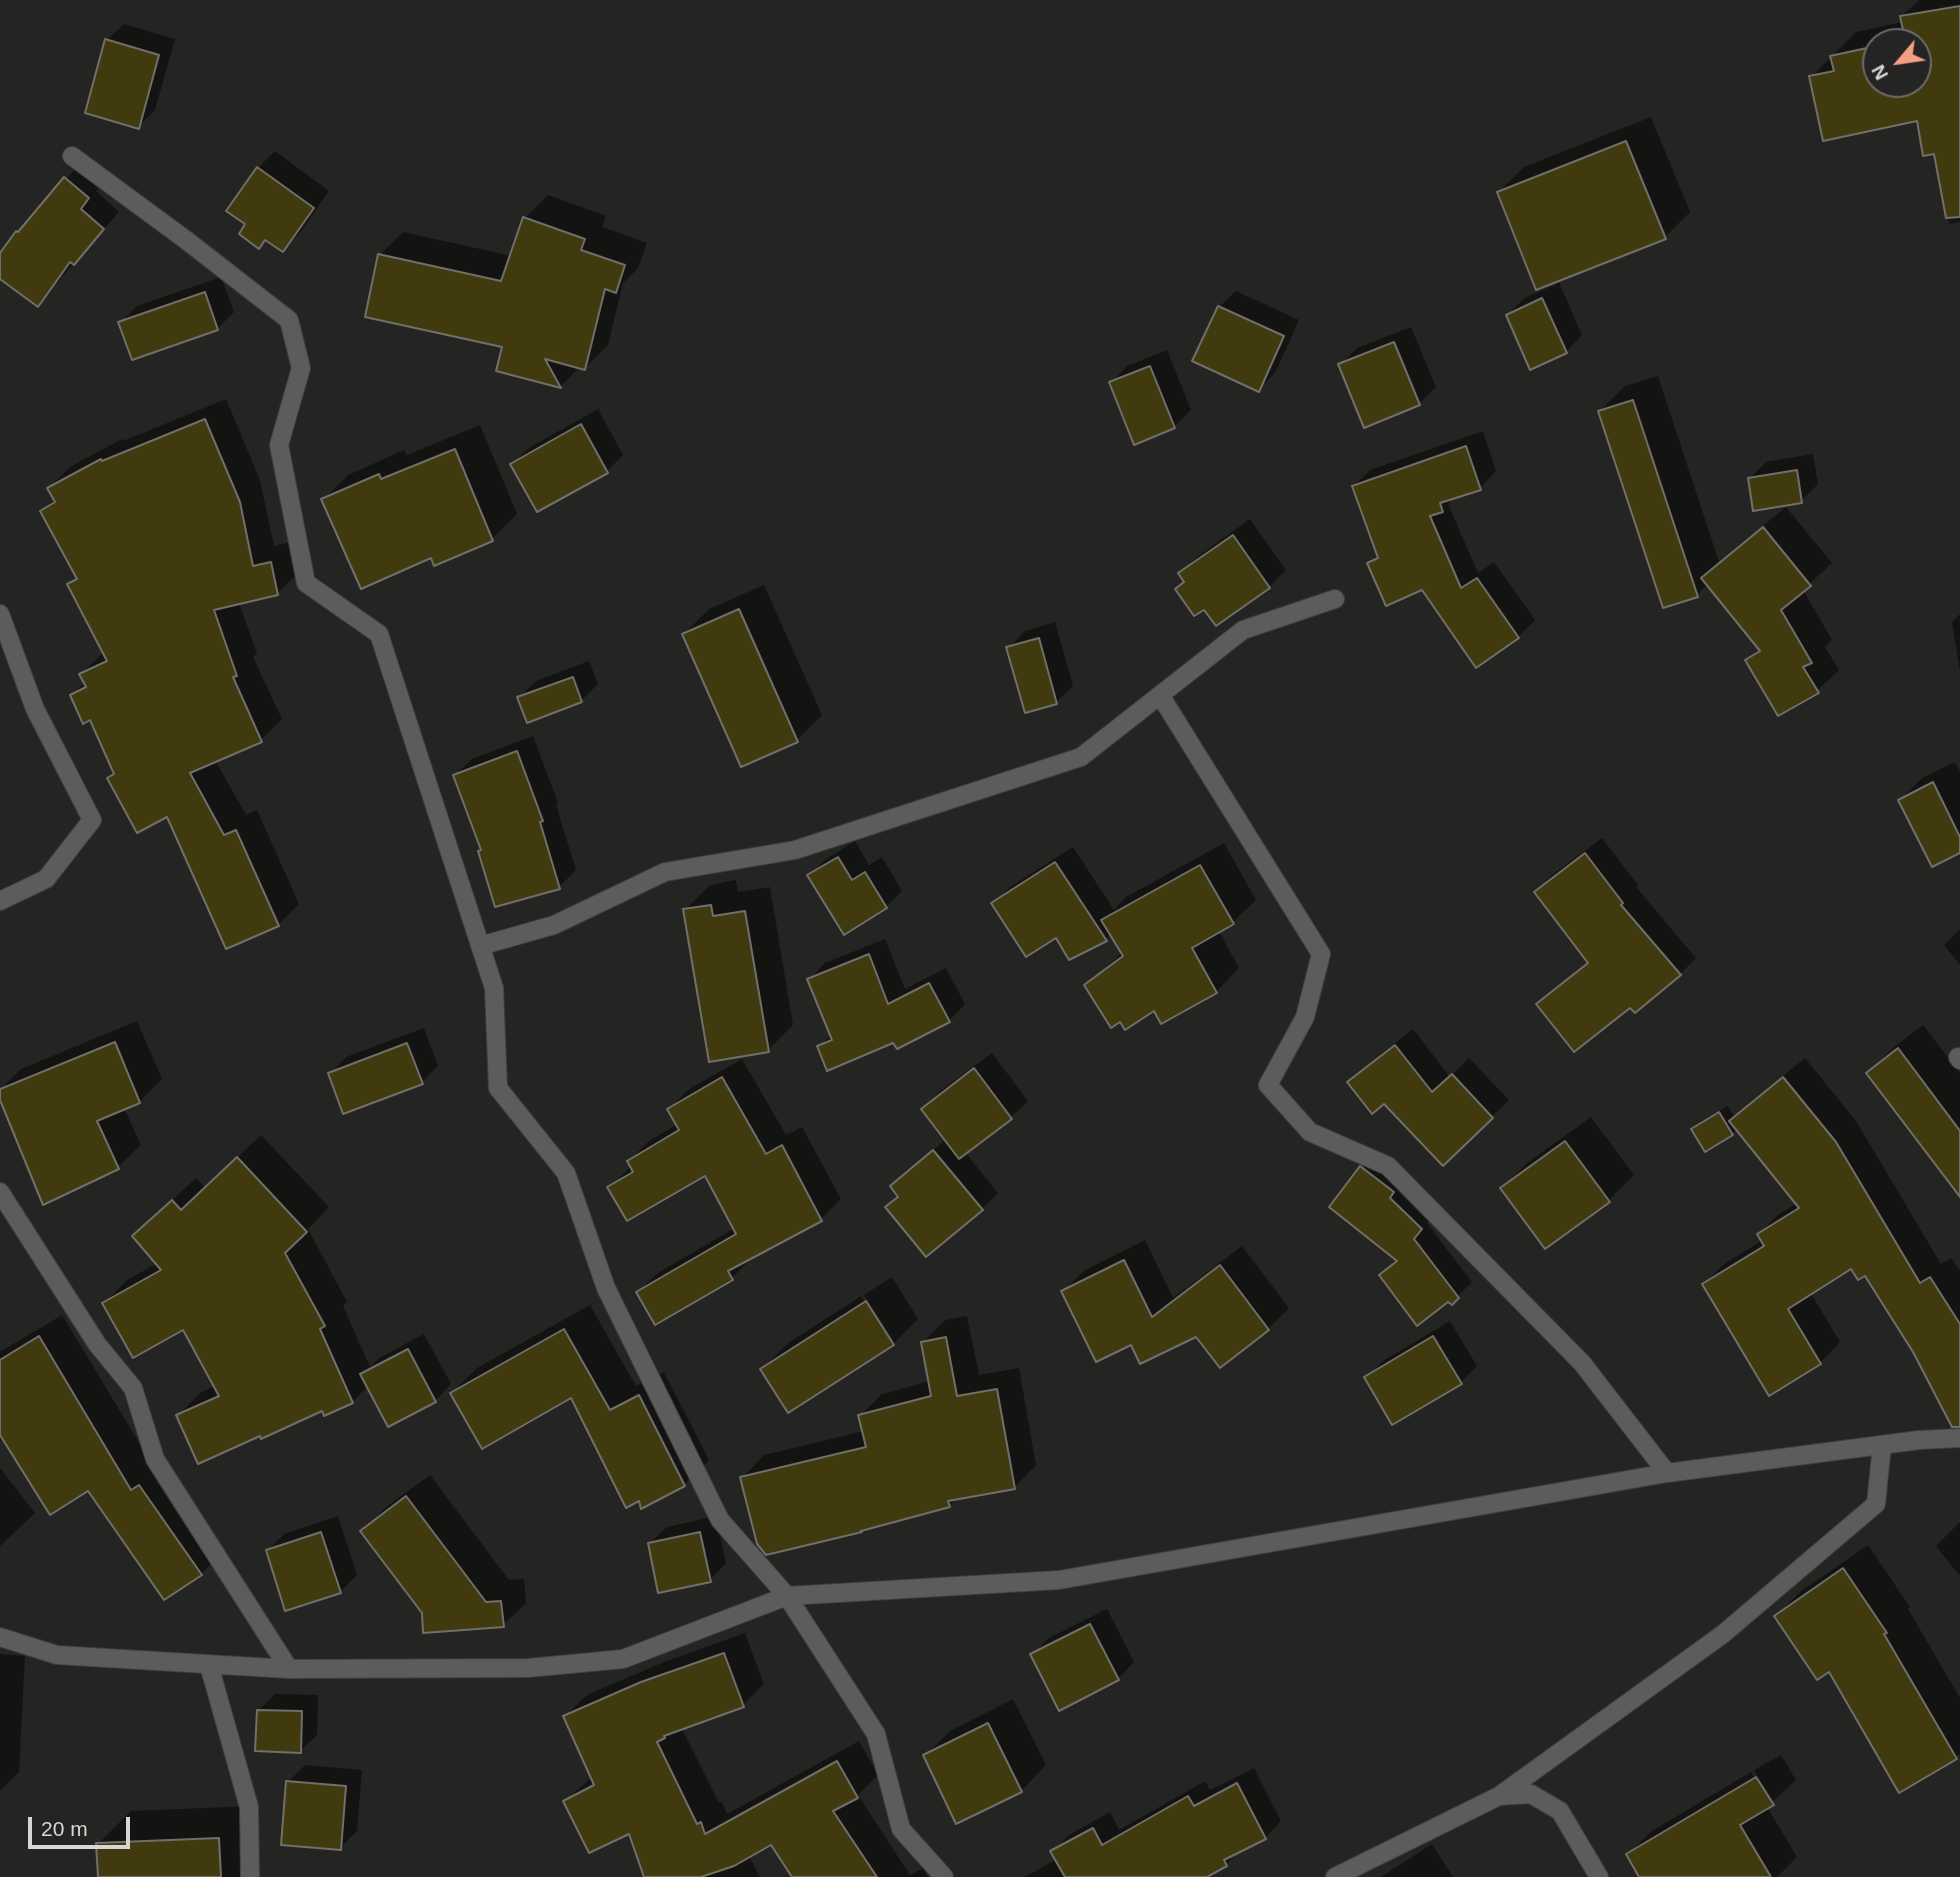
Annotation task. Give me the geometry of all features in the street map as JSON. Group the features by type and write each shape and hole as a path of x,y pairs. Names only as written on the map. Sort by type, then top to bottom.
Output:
{"street":[{"path":"72,156 289,320 301,368 279,445 306,583 379,634 494,988 498,1088 566,1173 606,1288 720,1520 787,1596 876,1734 901,1829 944,1877"},
{"path":"480,946 554,925 665,872 795,850 1081,757 1243,630 1335,599"},
{"path":"0,614 36,709 92,820 46,879 0,901"},
{"path":"1160,695 1321,954 1305,1017 1268,1085 1310,1132 1388,1166 1582,1363 1667,1473"},
{"path":"0,1192 97,1344 132,1388 155,1460 289,1668"},
{"path":"0,1637 57,1655 289,1668 527,1668 622,1659 787,1596 1059,1580 1667,1473 1919,1440 1960,1438"},
{"path":"1335,1877 1499,1796 1723,1634 1876,1504 1882,1445"},
{"path":"209,1665 249,1807 250,1877"},
{"path":"1499,1796 1531,1794 1560,1811 1599,1877"}],"building":[{"path":"1960,6 1960,217 1946,218 1934,154 1923,156 1917,121 1823,141 1809,76 1834,71 1830,56 1862,49 1862,98 1932,98 1932,28 1902,28 1900,16"},
{"path":"105,39 159,55 139,129 85,113"},
{"path":"1626,141 1666,239 1536,290 1497,192"},
{"path":"257,167 314,208 283,252 265,240 259,249 239,234 245,224 226,211"},
{"path":"64,177 89,198 81,209 104,229 74,265 70,262 38,307 0,279 0,253"},
{"path":"523,217 585,239 581,250 625,265 616,293 605,289 585,370 545,359 561,388 496,371 502,347 365,317 378,254 501,281"},
{"path":"205,292 218,330 132,360 118,322"},
{"path":"1542,298 1567,353 1530,370 1506,315"},
{"path":"1218,306 1284,336 1259,392 1192,361"},
{"path":"1394,342 1420,405 1364,428 1338,364"},
{"path":"1150,366 1175,428 1134,445 1109,382"},
{"path":"1633,400 1698,597 1663,608 1598,411"},
{"path":"205,419 240,502 253,566 271,562 278,595 214,610 237,676 233,677 262,742 190,773 224,835 236,830 279,926 226,949 167,817 137,833 107,778 114,774 90,720 83,724 70,695 86,687 79,674 107,661 67,584 77,579 40,511 55,502 47,488 101,459 102,461"},
{"path":"581,424 608,473 537,512 510,464"},
{"path":"1466,446 1481,490 1440,503 1443,512 1430,516 1461,588 1477,578 1519,638 1476,668 1422,590 1386,606 1367,563 1378,558 1352,486"},
{"path":"455,449 493,541 434,566 431,558 361,589 321,499 379,474 381,479"},
{"path":"1797,470 1802,503 1753,511 1748,478"},
{"path":"1763,527 1811,586 1781,610 1812,663 1803,667 1819,693 1778,716 1745,660 1760,651 1701,578"},
{"path":"1233,535 1270,588 1216,626 1204,610 1194,616 1175,589 1184,582 1178,573"},
{"path":"739,609 798,742 741,767 682,634"},
{"path":"1039,638 1057,704 1025,713 1006,647"},
{"path":"573,677 582,702 527,723 517,697"},
{"path":"517,751 543,821 540,822 560,889 495,907 478,851 481,850 453,775"},
{"path":"1933,782 1960,837 1960,853 1932,867 1898,800"},
{"path":"1585,853 1623,903 1621,905 1681,975 1635,1013 1630,1008 1574,1052 1536,1004 1588,963 1534,892"},
{"path":"838,857 852,880 865,872 887,908 844,935 807,875"},
{"path":"1055,862 1107,941 1069,960 1056,938 1026,957 991,903"},
{"path":"1200,865 1234,924 1192,948 1217,993 1161,1024 1154,1011 1125,1030 1120,1022 1111,1028 1084,985 1123,956 1101,920"},
{"path":"711,905 713,916 745,911 769,1052 709,1062 683,909"},
{"path":"869,954 888,1004 929,983 950,1022 897,1049 893,1043 827,1071 817,1046 832,1040 807,979"},
{"path":"115,1042 140,1103 97,1121 119,1169 43,1205 0,1100 0,1089"},
{"path":"407,1043 423,1084 343,1114 328,1073"},
{"path":"1395,1045 1432,1092 1452,1074 1493,1118 1443,1166 1384,1104 1372,1114 1347,1082"},
{"path":"1898,1048 1960,1131 1960,1197 1866,1073"},
{"path":"974,1068 1012,1119 959,1159 921,1109"},
{"path":"722,1077 766,1154 782,1145 822,1221 728,1271 733,1280 655,1325 636,1292 736,1234 705,1176 627,1221 607,1187 633,1172 627,1161 679,1130 667,1109"},
{"path":"1783,1077 1836,1142 1920,1283 1930,1277 1960,1324 1960,1427 1952,1427 1913,1352 1865,1276 1858,1280 1851,1269 1788,1309 1821,1364 1769,1396 1702,1284 1764,1246 1757,1234 1799,1208 1729,1121"},
{"path":"1719,1112 1733,1135 1705,1152 1691,1129"},
{"path":"1565,1141 1610,1202 1545,1249 1500,1188"},
{"path":"933,1150 983,1210 926,1257 885,1207 898,1197 890,1186"},
{"path":"237,1157 307,1232 285,1253 325,1326 320,1329 353,1403 324,1416 322,1411 198,1464 176,1415 219,1396 183,1330 133,1358 102,1303 161,1270 132,1236 172,1200 181,1210"},
{"path":"1360,1166 1394,1192 1390,1198 1422,1229 1414,1239 1459,1298 1452,1305 1448,1302 1417,1326 1379,1275 1397,1261 1329,1207"},
{"path":"1124,1260 1152,1317 1220,1265 1269,1330 1220,1368 1196,1337 1140,1364 1131,1345 1096,1362 1061,1291"},
{"path":"866,1301 894,1345 788,1413 760,1369"},
{"path":"564,1329 610,1410 639,1395 685,1486 641,1509 639,1501 626,1508 571,1398 482,1449 450,1393"},
{"path":"39,1336 131,1490 139,1485 202,1575 164,1600 88,1491 50,1515 0,1435 0,1360"},
{"path":"1433,1336 1462,1384 1392,1425 1364,1377"},
{"path":"946,1337 957,1396 997,1389 1015,1489 948,1501 950,1507 766,1555 757,1544 740,1477 866,1447 858,1415 931,1396 921,1342"},
{"path":"408,1349 436,1402 388,1427 360,1374"},
{"path":"406,1496 486,1602 501,1601 504,1627 423,1633 422,1613 360,1531"},
{"path":"321,1532 341,1593 285,1611 266,1550"},
{"path":"700,1532 711,1582 658,1593 648,1543"},
{"path":"1843,1568 1887,1633 1884,1634 1957,1759 1899,1793 1829,1672 1817,1680 1774,1616"},
{"path":"1090,1624 1119,1680 1059,1711 1030,1654"},
{"path":"724,1653 744,1707 664,1736 665,1738 657,1742 697,1824 701,1822 705,1834 837,1761 858,1798 833,1811 877,1877 792,1877 771,1845 734,1866 701,1877 644,1877 629,1834 589,1853 563,1801 594,1785 563,1716 641,1682"},
{"path":"257,1710 302,1711 301,1753 255,1751"},
{"path":"988,1723 1022,1792 956,1824 923,1755"},
{"path":"1756,1777 1774,1805 1740,1825 1771,1877 1639,1877 1626,1854"},
{"path":"286,1781 346,1786 341,1850 281,1845"},
{"path":"1237,1783 1266,1839 1224,1860 1227,1866 1207,1877 1065,1877 1050,1851 1093,1828 1102,1845 1188,1796 1194,1806"},
{"path":"219,1838 221,1877 98,1877 96,1843"}]}
